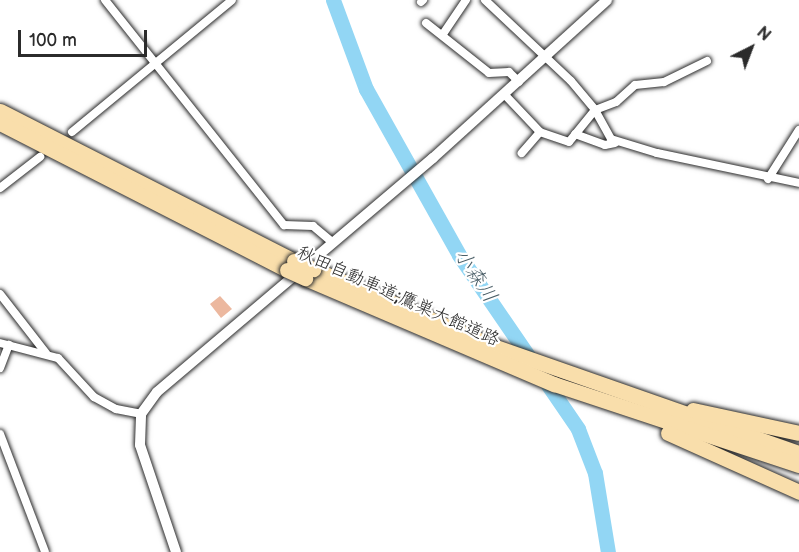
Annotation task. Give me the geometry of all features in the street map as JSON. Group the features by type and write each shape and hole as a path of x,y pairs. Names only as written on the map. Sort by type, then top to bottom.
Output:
{"highway":[{"name":"秋田自動車道;鷹巣大館道路","path":"0,111 291,266"},
{"name":"秋田自動車道;鷹巣大館道路","path":"0,123 291,266 554,384 638,407"},
{"name":"秋田自動車道;鷹巣大館道路","path":"446,334 547,366 638,407"},
{"path":"638,407 799,433"},
{"path":"638,407 799,453"},
{"path":"638,407 799,465"},
{"path":"638,407 799,492"}],"street":[{"path":"105,0 284,225 313,226 332,242"},
{"path":"72,132 232,0"},
{"path":"443,34 466,0"},
{"path":"485,0 547,57 595,110 615,143"},
{"path":"176,552 140,445 141,414 195,356 432,158 547,57 607,0"},
{"path":"426,23 443,34 489,73 509,72 519,82"},
{"path":"504,95 540,132 569,142 595,110 616,102 635,85 664,82 694,64 707,61"},
{"path":"768,178 799,130"},
{"path":"522,153 540,132"},
{"path":"575,134 605,145 615,143 799,183"},
{"path":"0,188 40,157"},
{"path":"0,294 46,353 70,369 94,397 116,409 141,414"},
{"path":"0,343 46,353"},
{"path":"0,368 9,345"},
{"path":"0,434 45,552"}],"building":[{"path":"220,296 232,309 221,318 210,304"}],"waterway":[{"name":"小森川","path":"333,0 366,89 459,255 578,429 595,473 608,552"}]}
